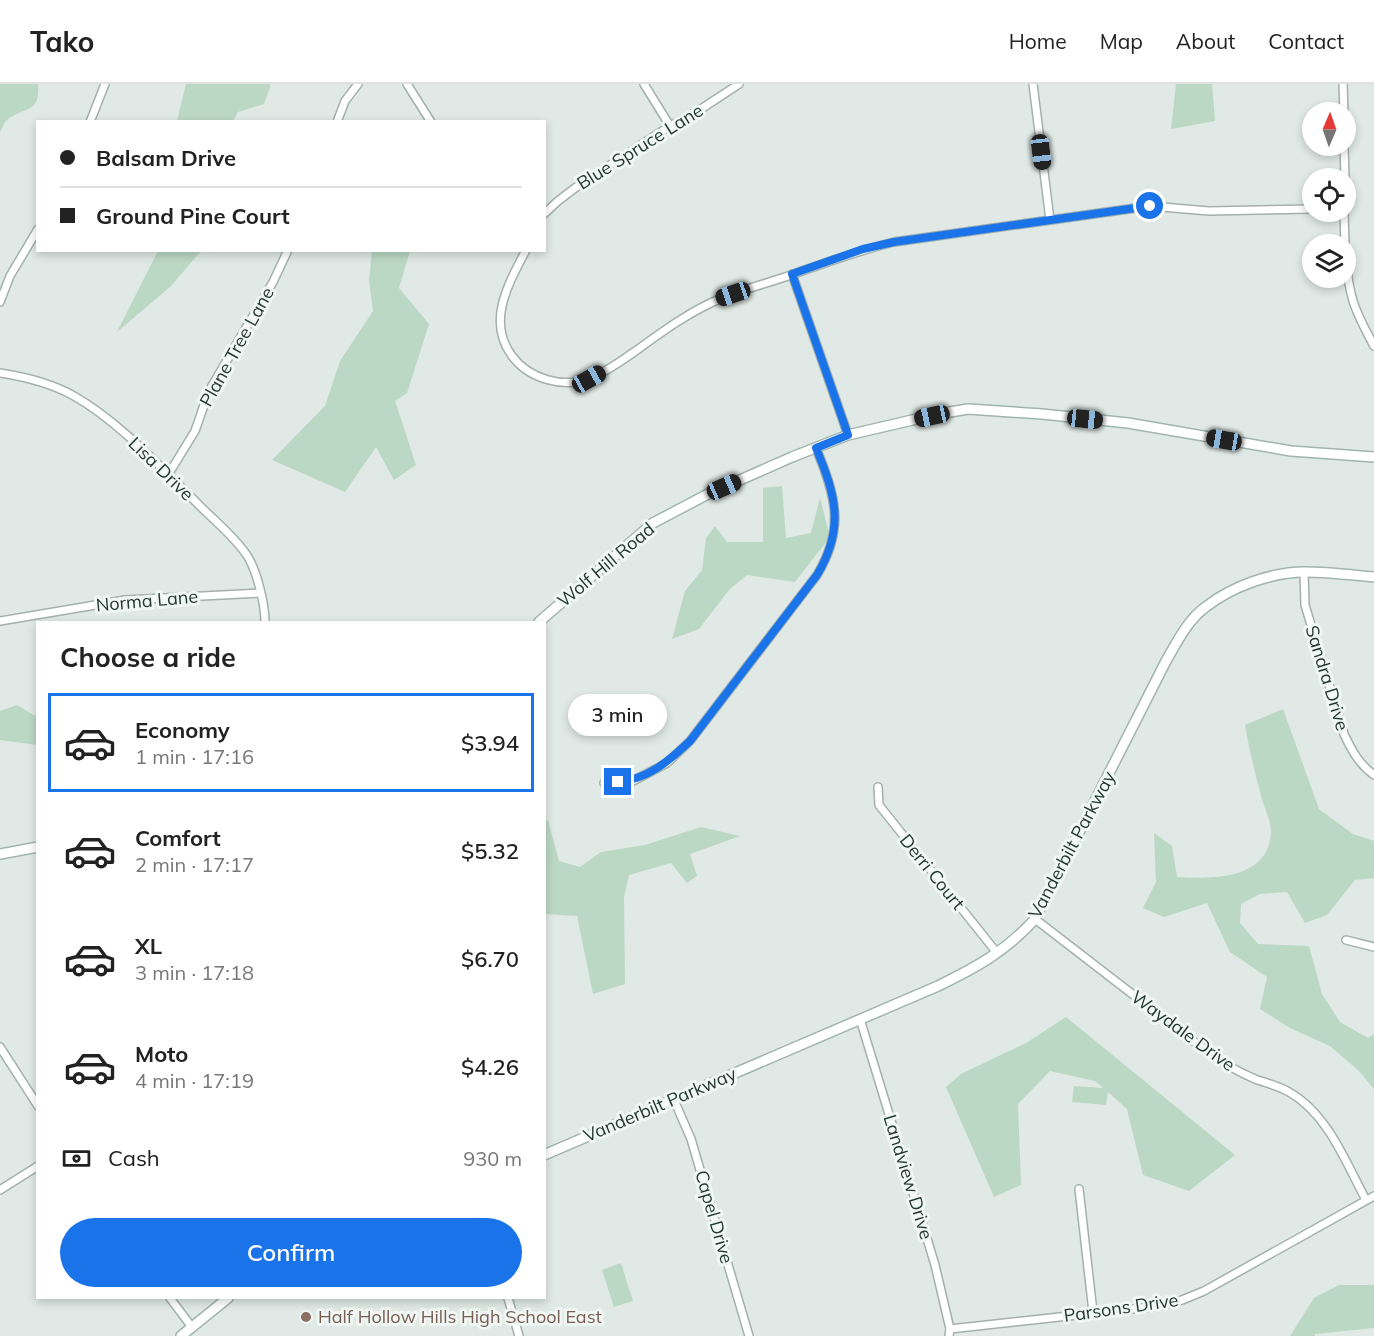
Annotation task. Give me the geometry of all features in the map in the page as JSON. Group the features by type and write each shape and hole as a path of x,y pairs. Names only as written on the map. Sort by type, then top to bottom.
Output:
{"main road":[{"name":"Wolf Hill Road","path":"540,621 654,523 708,494 848,435 968,408 1128,423 1291,451 1374,457"},
{"name":"Vanderbilt Parkway","path":"546,1154 938,986 998,953 1017,939 1035,919 1166,661 1183,631 1206,606 1233,591 1268,577 1304,572 1374,577"},
{"path":"0,854 36,847"},
{"path":"181,1336 227,1299"}],"street":[{"path":"91,120 105,84"},
{"path":"338,120 345,101 358,84"},
{"path":"406,84 430,120"},
{"path":"644,84 670,126"},
{"name":"Blue Spruce Lane","path":"546,212 575,189 670,126 739,84"},
{"path":"1033,84 1050,220"},
{"path":"1343,84 1344,102"},
{"path":"525,252 507,286 501,306 500,322 504,341 513,356 527,370 546,379 568,383 589,379 617,364 720,298 863,249 894,242 1150,206 1209,211 1302,209"},
{"path":"0,302 10,276 36,232"},
{"name":"Plane Tree Lane","path":"168,475 195,431 209,391 273,282 287,252"},
{"path":"792,274 848,435"},
{"path":"1348,288 1354,309 1374,346"},
{"name":"Lisa Drive","path":"0,373 46,383 90,406 112,423 168,475 248,556 255,571 265,621"},
{"path":"604,783 633,781 667,764 690,741 817,575 828,557 834,536 836,514 833,495 816,448"},
{"name":"Sandra Drive","path":"1304,572 1305,605 1344,734 1353,753 1374,775"},
{"name":"Norma Lane","path":"0,621 125,600 260,593"},
{"name":"Derri Court","path":"878,787 879,805 998,953"},
{"name":"Waydale Drive","path":"1035,919 1210,1054 1230,1067 1288,1091 1303,1100 1327,1129 1366,1200"},
{"path":"1346,940 1374,946"},
{"name":"Landview Drive","path":"860,1019 935,1265 950,1333"},
{"path":"0,1047 36,1103"},
{"name":"Capel Drive","path":"674,1100 691,1139 749,1336"},
{"path":"0,1190 36,1167"},
{"path":"1079,1189 1093,1312"},
{"name":"Parsons Drive","path":"950,1333 1093,1312 1160,1306 1204,1291 1374,1196"},
{"path":"171,1299 191,1326"},
{"path":"508,1299 519,1336"}],"green space":[{"path":"0,84 38,84 38,94 33,106 12,116 0,132"},
{"path":"186,84 271,84 264,104 238,112 234,120 177,120"},
{"path":"1176,84 1212,84 1215,121 1171,129"},
{"path":"157,252 200,252 171,286 117,332"},
{"path":"372,252 410,252 399,288 429,324 407,393 395,401 416,465 394,480 376,447 345,492 272,460 325,406 340,361 373,311 369,280"},
{"path":"782,486 786,538 811,533 820,498 830,537 795,582 747,575 729,590 699,629 672,639 685,591 702,570 706,538 715,526 727,542 763,542 763,488"},
{"path":"17,705 36,716 36,745 0,740 0,711"},
{"path":"1283,709 1319,809 1353,834 1374,841 1374,878 1355,880 1327,915 1305,923 1287,892 1260,894 1241,904 1240,923 1258,944 1309,946 1322,994 1340,1022 1368,1038 1374,1034 1374,1089 1359,1071 1330,1046 1290,1028 1260,1009 1267,977 1230,952 1207,903 1164,917 1143,908 1156,882 1154,833 1172,846 1177,877 1207,878 1237,873 1250,868 1261,859 1268,847 1271,827 1261,796 1245,725"},
{"path":"546,820 548,820 559,861 580,867 601,852 645,845 701,827 740,836 690,854 697,876 687,883 671,863 629,875 624,897 625,984 593,994 577,916 546,914"},
{"path":"1066,1017 1235,1155 1189,1191 1143,1175 1127,1109 1108,1092 1106,1105 1072,1102 1074,1086 1103,1088 1095,1081 1050,1071 1018,1104 1021,1185 994,1197 946,1087 961,1074 1026,1043"},
{"path":"621,1263 633,1301 614,1307 602,1270"},
{"path":"1339,1285 1374,1285 1374,1328 1315,1334 1315,1336 1290,1336 1314,1298"}],"place":[{"name":"Half Hollow Hills High School East","path":"306,1317"}],"route":[{"path":"618,782 633,781 667,764 690,741 817,575 828,557 834,536 836,514 833,495 816,448 848,435 792,274 863,249 894,242 1150,206"}]}
